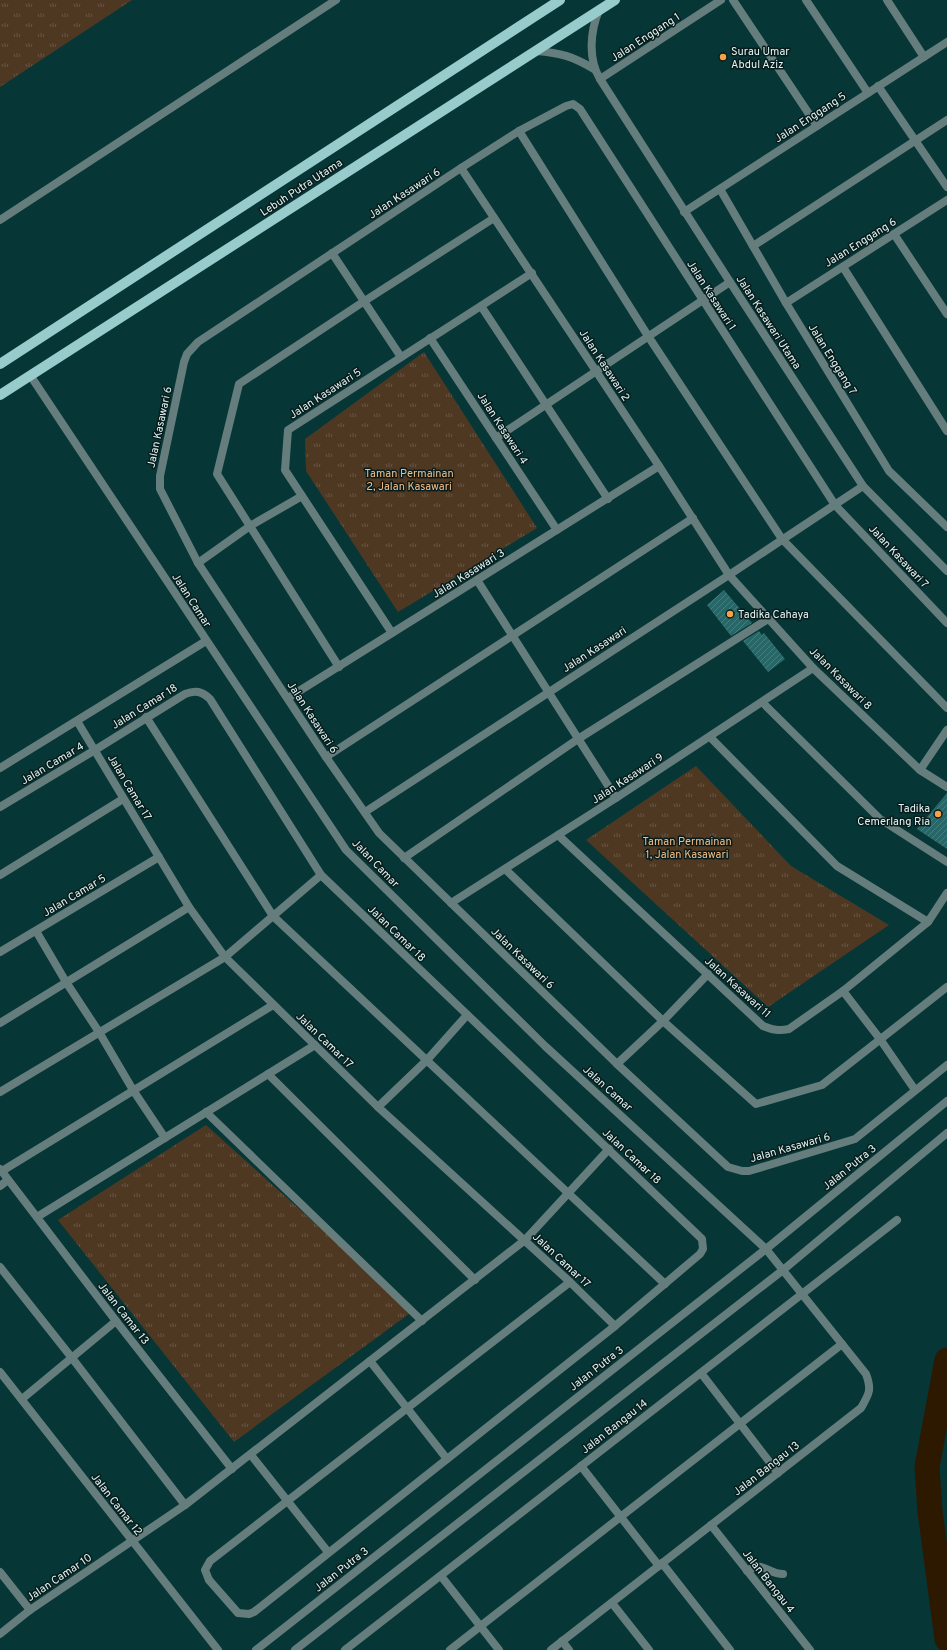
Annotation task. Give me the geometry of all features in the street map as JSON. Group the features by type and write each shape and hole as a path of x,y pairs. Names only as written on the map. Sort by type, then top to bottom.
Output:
{"main road":[{"name":"Lebuh Putra Utama","path":"0,364 560,0"},
{"name":"Lebuh Putra Utama","path":"0,395 615,0"}],"street":[{"path":"0,220 336,0"},
{"name":"Jalan Enggang 1","path":"600,79 721,0"},
{"path":"733,0 817,126"},
{"path":"806,0 868,93"},
{"path":"887,0 924,57"},
{"path":"594,69 591,43 592,31 599,10"},
{"name":"Jalan Enggang 5","path":"684,212 947,42"},
{"path":"536,51 558,53 575,58 594,69"},
{"name":"Jalan Kasawari Utama","path":"594,69 684,212 863,486 947,571"},
{"path":"878,86 947,187"},
{"name":"Jalan Kasawari 1","path":"566,106 573,104 580,109 835,505"},
{"name":"Jalan Kasawari 6","path":"566,106 519,131 461,168 198,342 187,354 159,483 162,495 198,563 326,757 379,834 616,1064 728,1167 742,1171 750,1171 855,1139 947,1065"},
{"path":"753,246 947,120"},
{"path":"519,131 648,336 782,539 947,708"},
{"name":"Jalan Kasawari 2","path":"461,168 532,273 729,575"},
{"name":"Jalan Enggang 7","path":"720,188 786,303 889,471 947,527"},
{"name":"Jalan Enggang 6","path":"786,303 947,200"},
{"path":"339,667 217,474 239,384 494,218"},
{"path":"894,234 947,314"},
{"path":"332,253 363,302 401,357"},
{"path":"843,267 947,431"},
{"name":"Jalan Kasawari 5","path":"392,634 285,470 288,430 532,273"},
{"path":"496,438 730,282"},
{"path":"481,306 608,499"},
{"name":"Jalan Kasawari 4","path":"430,338 557,530"},
{"name":"Jalan Camar","path":"30,375 346,850 545,1046 766,1248 783,1270"},
{"name":"Jalan Kasawari 3","path":"288,698 659,466"},
{"name":"Jalan Kasawari","path":"365,812 863,486"},
{"path":"198,563 250,526 302,496"},
{"name":"Jalan Kasawari 7","path":"835,505 947,623"},
{"path":"326,757 693,518"},
{"name":"Jalan Kasawari 8","path":"729,575 814,668 920,770 947,787"},
{"path":"477,580 616,798"},
{"path":"404,858 578,739 768,619"},
{"path":"0,768 206,641"},
{"name":"Jalan Kasawari 9","path":"450,903 710,738 814,668"},
{"name":"Jalan Camar 18","path":"95,750 185,694 191,691 198,691 205,694 210,699 321,875 699,1235 703,1244 700,1254 665,1284"},
{"path":"763,703 880,819 947,862"},
{"path":"146,717 273,916 569,1192 665,1284 615,1326 249,1614 243,1615 234,1610 209,1580 205,1570 210,1560 570,1282"},
{"name":"Jalan Camar 17","path":"77,721 189,907 225,957 378,1107 525,1240 615,1326"},
{"path":"920,770 947,730"},
{"path":"710,738 837,866 928,922"},
{"name":"Jalan Camar 4","path":"0,807 95,750"},
{"path":"0,875 123,799"},
{"name":"Jalan Kasawari 11","path":"558,835 763,1026 771,1030 780,1031 789,1029 843,991 928,922 947,893"},
{"name":"Jalan Camar 5","path":"0,952 159,857"},
{"path":"505,869 663,1021 756,1104 822,1084 947,987"},
{"path":"0,1092 225,957 321,875"},
{"path":"0,1023 189,907"},
{"path":"36,931 66,982 99,1032 132,1090 164,1138"},
{"path":"616,1064 663,1021 708,974"},
{"path":"843,991 880,1039 915,1090"},
{"path":"1,1170 273,1005"},
{"path":"378,1107 427,1060 467,1015"},
{"path":"36,1216 315,1045"},
{"path":"268,1074 475,1280"},
{"name":"Jalan Putra 3","path":"256,1650 766,1248 947,1101"},
{"path":"206,1112 422,1320"},
{"path":"295,1650 783,1270 947,1133"},
{"name":"Jalan Camar 10","path":"0,1634 30,1610 185,1506 475,1280 525,1240 609,1149"},
{"name":"Jalan Camar 13","path":"1,1170 116,1321 232,1469"},
{"path":"0,1186 8,1180"},
{"name":"Jalan Bangau 14","path":"345,1650 897,1220"},
{"path":"0,1267 72,1358 185,1506"},
{"name":"Jalan Bangau 13","path":"551,1650 861,1408 868,1396 870,1386 866,1374 783,1270"},
{"path":"22,1399 116,1321"},
{"path":"450,1650 842,1344"},
{"path":"370,1361 447,1459"},
{"name":"Jalan Camar 12","path":"0,1372 218,1650"},
{"path":"701,1373 778,1473"},
{"path":"251,1455 328,1552"},
{"path":"581,1466 730,1650"},
{"name":"Jalan Bangau 4","path":"711,1525 810,1650"},
{"path":"747,1571 752,1567 758,1566 765,1567 776,1574 783,1574"},
{"path":"0,1572 30,1610"},
{"path":"441,1576 499,1650"},
{"path":"612,1602 649,1650"},
{"path":"562,1641 569,1650"}],"green space":[{"path":"0,0 132,0 0,87"},
{"name":"Taman Permainan 2, Jalan Kasawari","path":"424,352 537,528 398,612 306,471 305,439"},
{"name":"Taman Permainan 1, Jalan Kasawari","path":"696,766 791,866 889,925 768,1007 586,840"},
{"path":"206,1125 413,1311 234,1442 58,1220"}],"building":[{"name":"Tadika Cahaya","path":"724,590 752,623 731,636 707,605"},
{"name":"Tadika Cahaya","path":"759,631 762,635 764,633 785,659 768,672 743,641"},
{"name":"Tadika Cemerlang Ria","path":"947,793 947,849 917,829"}],"waterway":[{"path":"947,1360 927,1467 930,1511 947,1639"}],"place":[{"name":"Surau Umar Abdul Aziz","path":"723,57"},
{"name":"Tadika Cahaya","path":"730,614"},
{"name":"Tadika Cemerlang Ria","path":"938,814"}]}
